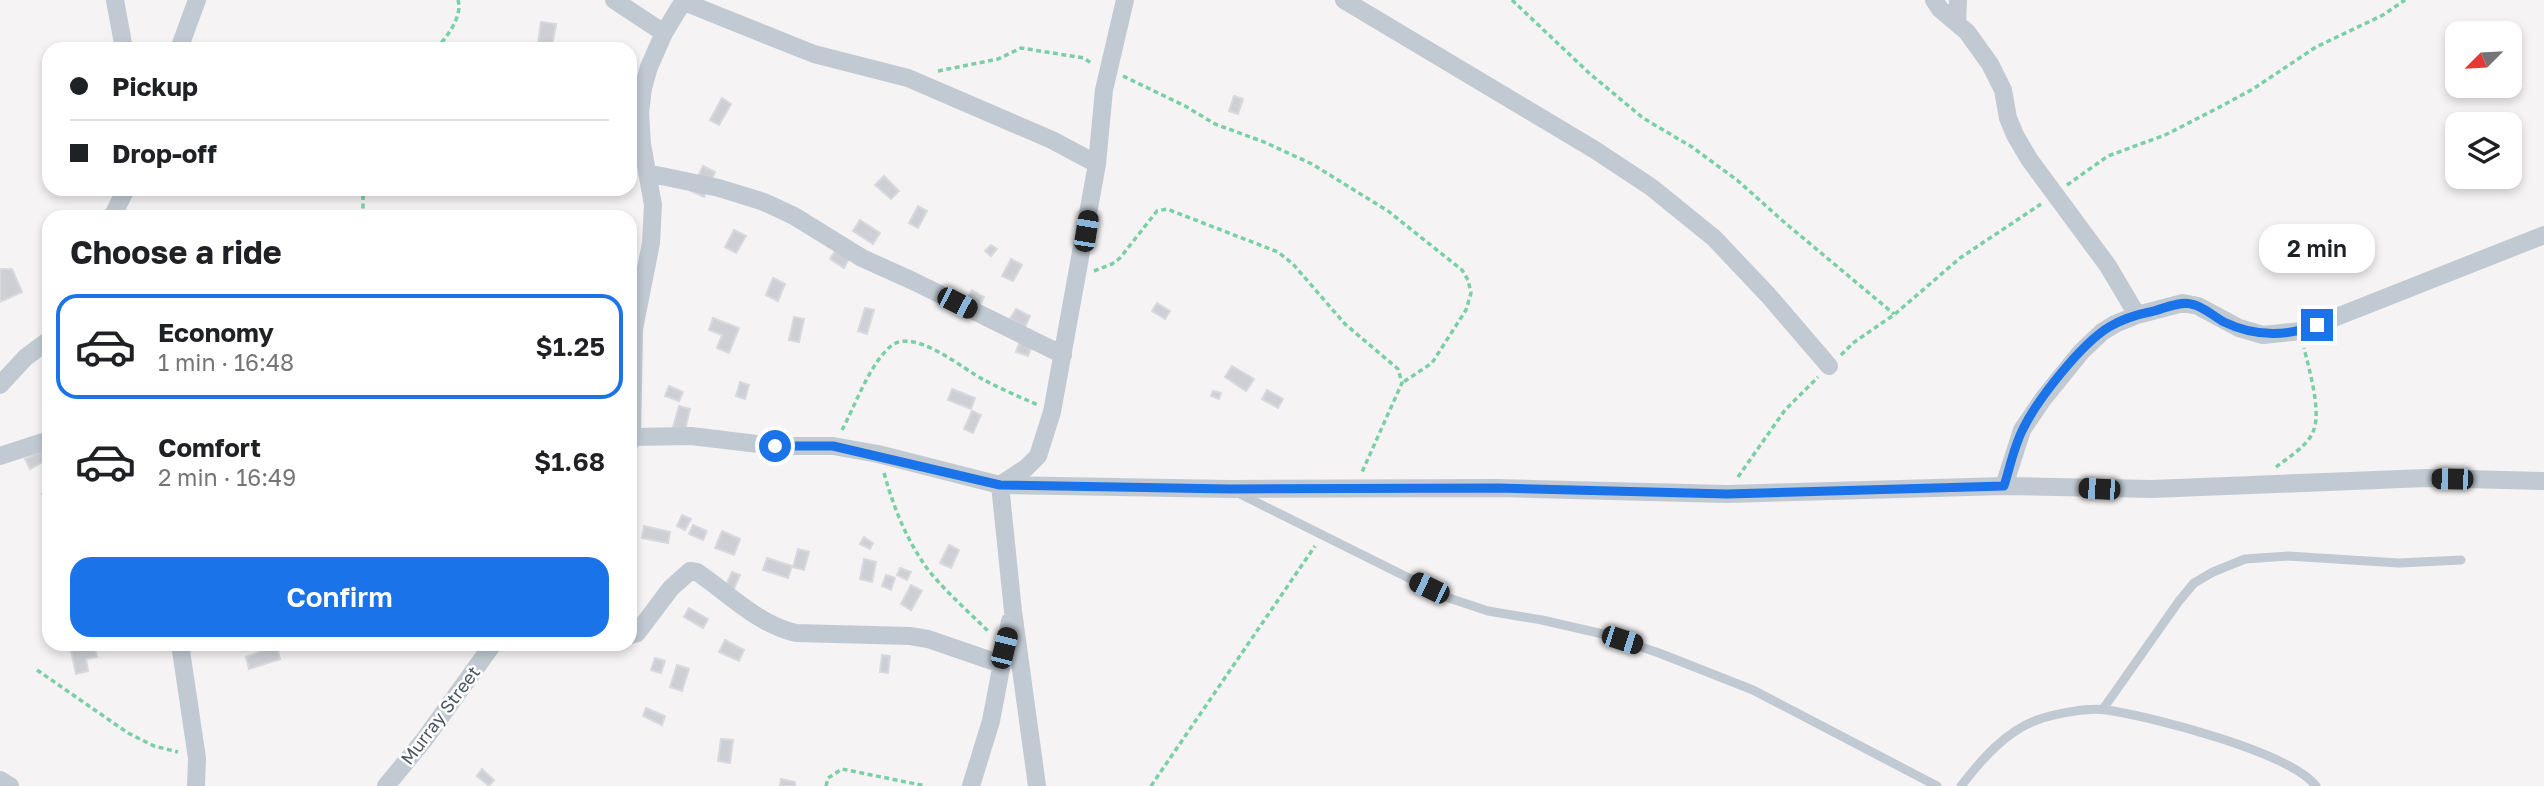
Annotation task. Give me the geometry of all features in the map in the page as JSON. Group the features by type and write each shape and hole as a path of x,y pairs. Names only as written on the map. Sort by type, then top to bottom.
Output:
{"street":[{"path":"115,0 123,42"},
{"path":"182,42 197,0"},
{"path":"614,0 664,33"},
{"path":"1000,485 1026,468 1038,456 1052,412 1097,164 1104,90 1125,0"},
{"path":"1343,0 1595,150 1651,187 1714,238 1829,366"},
{"path":"1934,0 1978,45 2003,90 2008,118 2029,159 2108,267 2137,315"},
{"path":"1957,23 1958,0"},
{"path":"637,306 651,243 653,205 642,144 640,113 643,88 649,66 664,33 684,1 814,54 908,78 1052,140 1097,164"},
{"path":"648,173 719,188 764,202 794,216 862,258 1063,355"},
{"path":"2004,486 2022,430 2063,373 2102,332 2137,315 2190,303 2222,321 2263,335 2301,331 2544,234"},
{"path":"0,385 26,357 42,345"},
{"path":"637,440 691,436 775,446 833,446 878,454 1000,485 1230,489 1355,487 1727,494 2004,486 2152,489 2426,478 2544,481"},
{"path":"0,456 42,442"},
{"path":"1000,485 1013,611 1037,786"},
{"path":"637,633 671,588 690,571 697,572 783,630 796,633 910,636 1002,656"},
{"path":"971,786 991,721 1013,611"},
{"path":"181,651 197,758 196,786"},
{"name":"Murray Street","path":"386,786 424,740 488,651"},
{"path":"0,780 10,786"}],"lane":[{"path":"1230,489 1449,598 1488,611 1602,634 1754,690 1937,786"},
{"path":"2103,709 2179,601 2194,583 2213,572 2245,559 2288,556 2399,563 2461,560"},
{"path":"1961,786 1980,761 2011,733 2038,720 2103,709 2215,737 2283,762 2316,786"}],"path":[{"path":"442,42 449,34 460,6 458,0"},
{"path":"1512,0 1589,73 1643,118 1692,147 1737,180 1895,314"},
{"path":"1727,494 1785,411 1829,366 1853,343 1895,314 1960,258 2021,220 2108,156 2165,135 2216,109 2253,89 2316,47 2383,15 2405,0"},
{"path":"908,78 998,59 1021,48 1033,48 1084,58 1096,69 1104,90"},
{"path":"1109,69 1185,106 1215,124 1312,164 1388,211 1443,253 1462,270 1468,280 1471,293 1466,310 1432,363 1402,383 1355,487"},
{"path":"1078,276 1112,264 1157,211 1167,209 1177,212 1278,251 1293,264 1345,324 1398,369 1402,383"},
{"path":"2252,484 2291,456 2314,431 2313,390 2301,331"},
{"path":"833,446 878,361 893,344 908,341 930,347 983,380 1052,412"},
{"path":"878,454 894,508 909,541 930,572 1002,656"},
{"path":"1151,786 1322,536"},
{"path":"37,670 145,742 197,758"},
{"path":"826,786 828,778 842,769 926,786"}],"building":[{"path":"541,22 556,24 553,42 538,42"},
{"path":"1234,96 1243,99 1238,114 1229,111"},
{"path":"722,98 731,104 719,125 710,120"},
{"path":"703,166 715,172 704,197 691,191"},
{"path":"884,176 899,191 891,199 875,185"},
{"path":"918,206 927,211 918,228 909,223"},
{"path":"860,220 880,233 873,244 853,231"},
{"path":"734,230 746,236 736,253 725,247"},
{"path":"991,245 997,249 991,256 985,251"},
{"path":"835,251 849,259 844,268 830,259"},
{"path":"1011,259 1022,265 1013,281 1002,276"},
{"path":"0,269 12,269 22,292 0,302"},
{"path":"773,278 785,284 778,301 766,295"},
{"path":"972,290 984,297 972,319 960,313"},
{"path":"1157,303 1170,311 1165,319 1152,311"},
{"path":"865,308 874,310 867,334 858,331"},
{"path":"1016,309 1030,316 1025,327 1010,319"},
{"path":"794,317 804,319 799,342 789,340"},
{"path":"713,318 739,328 729,353 717,348 722,335 709,330"},
{"path":"1024,330 1036,334 1028,356 1016,352"},
{"path":"1232,366 1254,379 1246,391 1225,377"},
{"path":"740,382 749,385 745,399 736,396"},
{"path":"669,386 683,392 679,401 665,396"},
{"path":"952,389 975,398 971,409 948,400"},
{"path":"1267,390 1283,399 1278,408 1262,399"},
{"path":"1213,391 1221,393 1219,399 1211,396"},
{"path":"679,406 690,409 685,430 673,427"},
{"path":"972,411 981,415 973,433 964,429"},
{"path":"42,451 42,462 30,469 25,459"},
{"path":"682,515 691,519 685,530 677,526"},
{"path":"693,525 707,531 703,540 689,534"},
{"path":"644,526 670,532 668,543 642,538"},
{"path":"722,531 740,539 734,555 715,548"},
{"path":"864,537 873,543 870,549 860,544"},
{"path":"949,545 959,550 951,568 940,563"},
{"path":"798,549 809,552 804,570 793,567"},
{"path":"767,558 792,566 788,578 763,570"},
{"path":"864,559 876,562 872,582 860,579"},
{"path":"900,568 911,572 907,580 897,575"},
{"path":"732,572 740,575 732,593 724,590"},
{"path":"886,575 895,578 891,590 882,586"},
{"path":"911,585 922,591 911,610 901,604"},
{"path":"689,608 708,619 703,628 684,617"},
{"path":"725,640 744,650 739,661 719,652"},
{"path":"71,651 96,651 97,657 86,659 88,671 76,674"},
{"path":"263,651 278,651 280,659 249,669 246,657"},
{"path":"882,655 890,656 888,673 880,672"},
{"path":"655,658 665,661 661,673 651,670"},
{"path":"677,665 689,669 682,691 670,687"},
{"path":"646,708 665,716 662,725 643,716"},
{"path":"721,739 733,740 730,763 718,761"},
{"path":"482,769 494,780 489,786 477,776"},
{"path":"781,779 795,782 795,786 780,786"}],"route":[{"path":"775,446 833,446 878,454 1000,485 1230,489 1498,488 1727,494 2004,486 2022,430 2043,399 2081,352 2115,324 2137,315 2190,303 2222,321 2263,335 2301,331 2317,325"}]}
